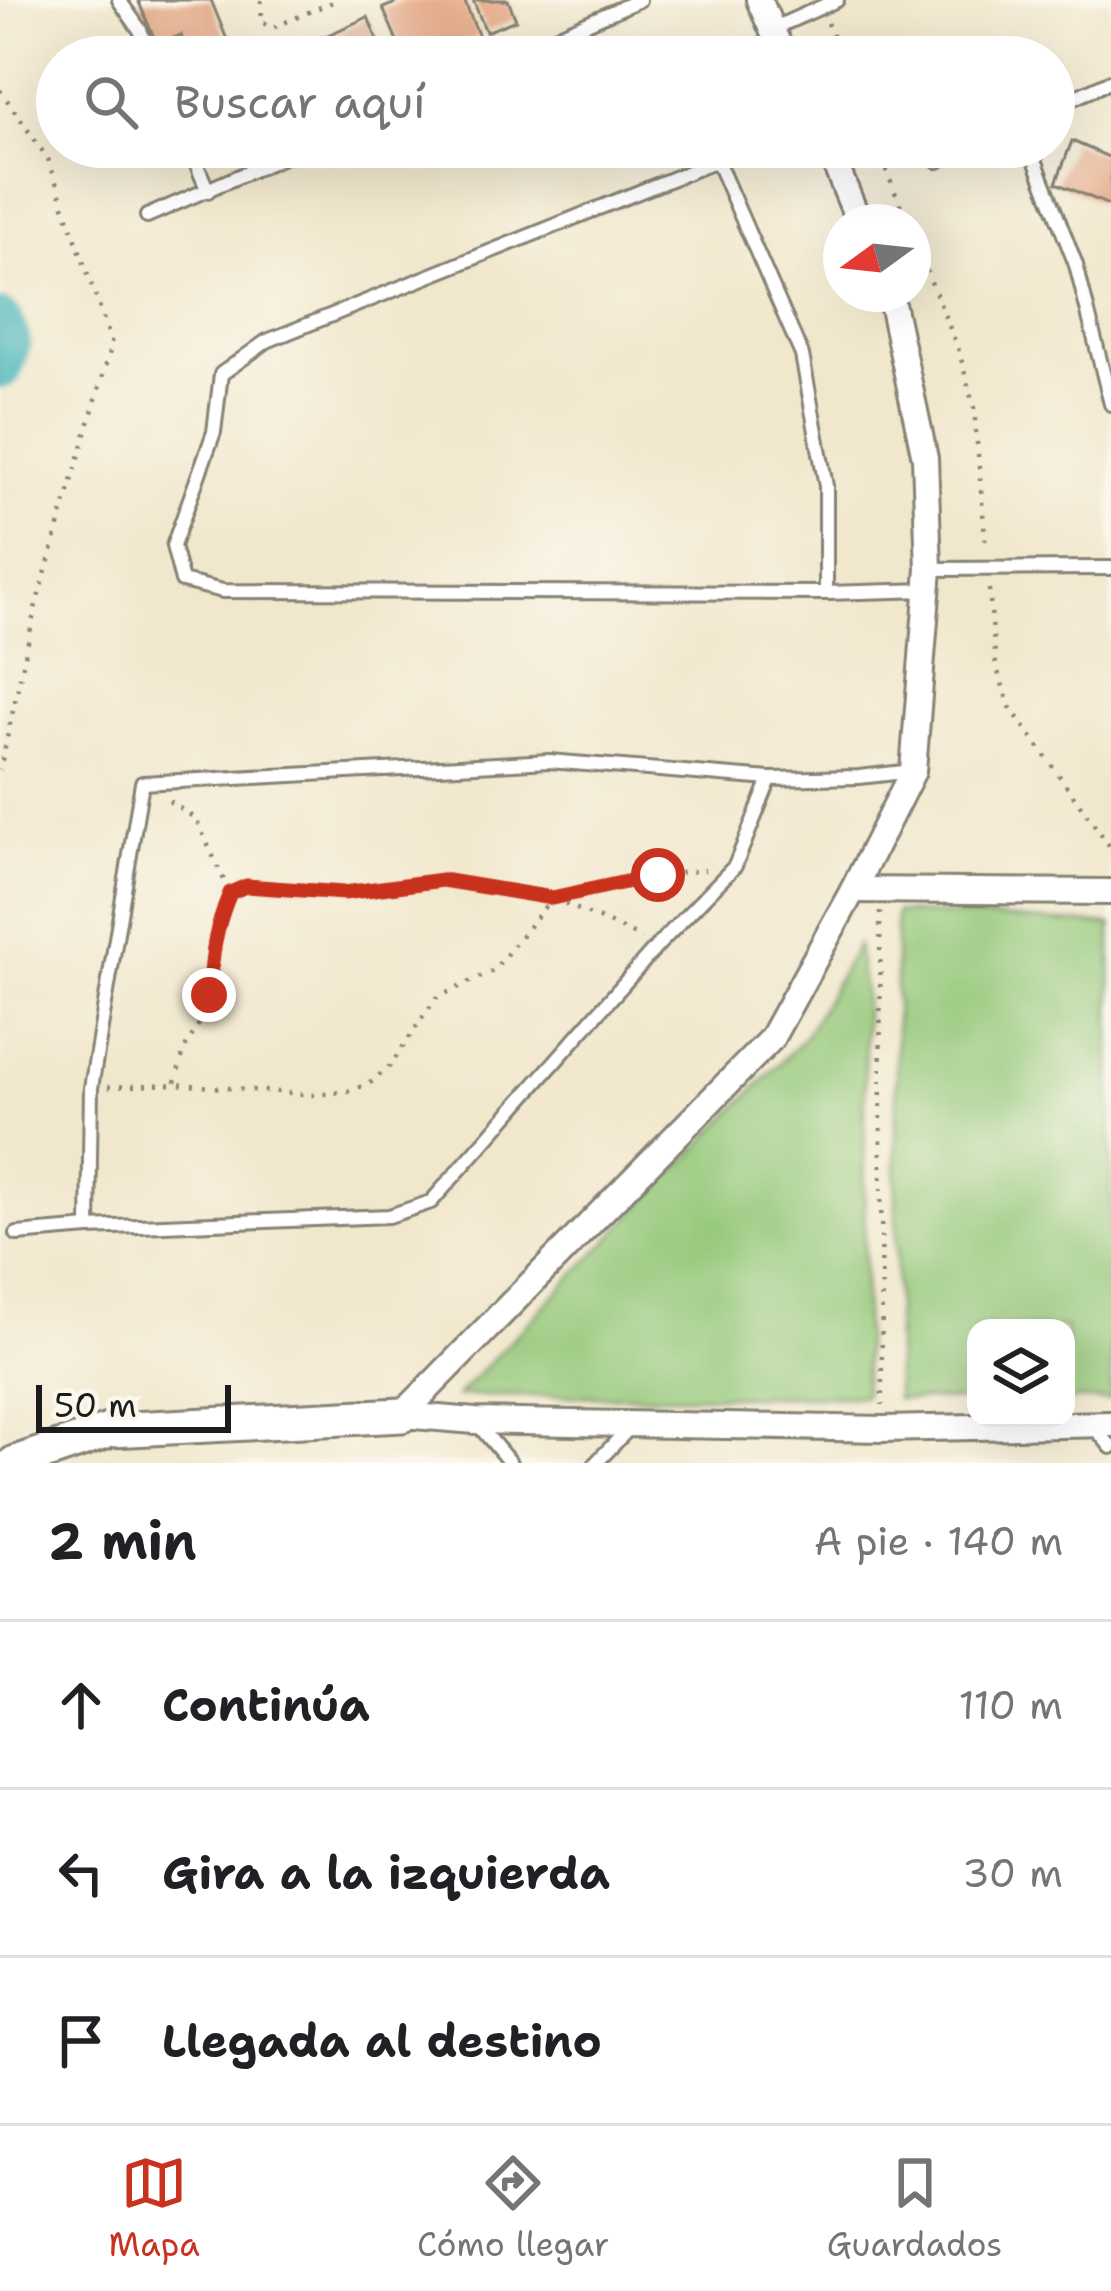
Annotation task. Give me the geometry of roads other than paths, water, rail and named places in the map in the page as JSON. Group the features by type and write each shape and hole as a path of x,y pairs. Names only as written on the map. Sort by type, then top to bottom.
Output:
{"street":[{"path":"759,0 774,36"},
{"path":"837,168 852,204"},
{"path":"402,1415 771,1039 913,770 928,580 925,458 894,312"},
{"path":"853,890 1111,892"},
{"path":"15,1463 111,1430 402,1415 475,1421 883,1429 1102,1424"}],"lane":[{"path":"119,0 143,36"},
{"path":"552,36 618,4 639,0"},
{"path":"771,29 837,0"},
{"path":"1075,97 1111,81"},
{"path":"198,168 208,190"},
{"path":"147,216 258,168"},
{"path":"700,168 267,341 221,374 214,432 173,546 182,581 223,591 826,593 928,580 1111,568"},
{"path":"720,168 802,355 826,486 826,593"},
{"path":"1038,168 1076,265 1111,404"},
{"path":"89,1228 91,1088 142,783 549,761 770,779 860,777 913,770"},
{"path":"17,1234 389,1216 430,1202 658,945 735,866 770,779"},
{"path":"475,1421 509,1463"},
{"path":"1102,1424 1111,1447"},
{"path":"596,1463 632,1425"}],"waterway":[{"path":"0,323 7,342 0,365"}]}
